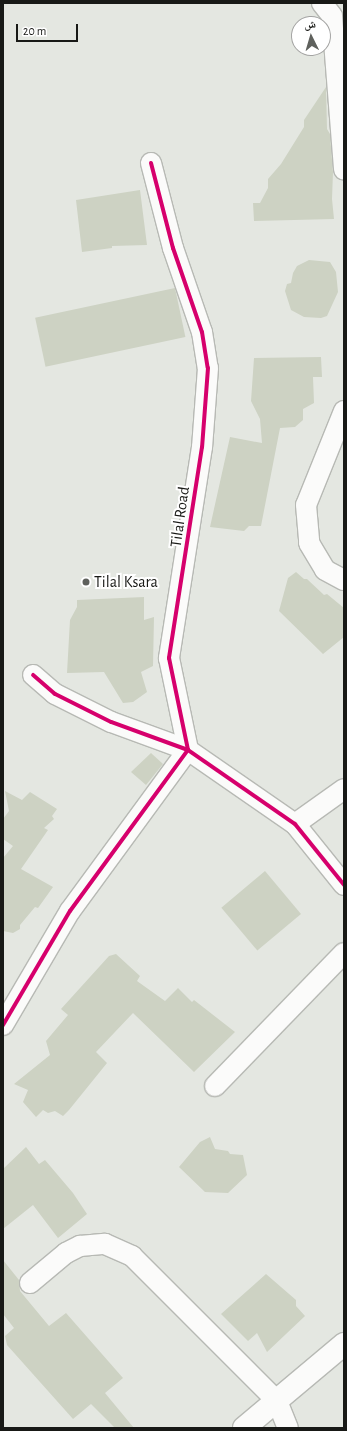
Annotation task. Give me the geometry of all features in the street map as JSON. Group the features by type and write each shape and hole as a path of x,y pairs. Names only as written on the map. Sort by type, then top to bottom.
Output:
{"street":[{"path":"333,10 344,170"},
{"name":"Tilal Road","path":"150,163 173,248 202,332 208,368 202,447 169,658 188,750"},
{"path":"344,411 306,505 309,543 325,570 344,580"},
{"path":"34,675 56,694 111,722 188,750 295,824 344,885"},
{"path":"3,1025 70,911 188,750"},
{"path":"295,824 344,789"},
{"path":"215,1086 344,953"},
{"path":"30,1283 66,1253 80,1246 105,1244 132,1256 277,1401 288,1428"},
{"path":"244,1428 344,1344"}],"building":[{"path":"326,87 327,129 330,134 333,172 332,199 334,219 254,221 253,203 260,203 268,188 268,179 281,164 304,127 304,120"},
{"path":"140,190 147,245 112,246 112,248 82,252 76,200"},
{"path":"309,260 330,262 336,272 338,292 327,316 321,318 304,317 291,310 285,291 287,284 291,283 293,273 297,266"},
{"path":"175,288 185,337 46,367 35,318"},
{"path":"321,357 322,377 313,377 314,403 303,409 303,420 295,427 280,428 261,526 249,526 244,531 210,527 230,437 262,443 260,419 251,401 254,358"},
{"path":"296,572 304,579 307,579 324,595 327,594 344,608 344,637 323,654 279,611 288,578"},
{"path":"144,597 144,620 154,617 153,666 141,672 147,692 133,702 123,703 104,672 67,673 70,620 77,607 77,600"},
{"path":"151,753 163,764 146,785 131,772"},
{"path":"5,791 22,800 30,792 57,809 52,816 54,819 44,828 48,830 21,869 53,887 38,908 35,907 20,925 20,929 13,933 3,931 3,858 13,846 3,839 3,819 9,811"},
{"path":"265,871 301,914 257,951 221,908"},
{"path":"116,954 140,976 137,981 165,1001 178,988 192,1002 194,1000 235,1032 194,1072 133,1013 96,1052 107,1063 69,1110 63,1116 55,1111 48,1113 43,1110 36,1117 23,1102 28,1090 14,1084 50,1055 46,1041 68,1015 61,1009 109,956"},
{"path":"210,1137 215,1149 228,1151 230,1154 243,1155 247,1175 228,1193 205,1192 179,1167 200,1142"},
{"path":"26,1147 39,1164 45,1160 73,1193 87,1214 58,1238 33,1205 3,1229 3,1169"},
{"path":"3,1260 19,1280 20,1291 49,1326 66,1313 123,1378 105,1393 134,1428 115,1428 91,1404 73,1419 7,1345 5,1336 14,1328 3,1314"},
{"path":"266,1274 296,1300 296,1306 305,1316 267,1352 257,1333 248,1341 221,1314"}],"cycle path":[{"path":"151,163 173,248 202,332 208,368 202,447 169,658 188,750 295,824 344,885"},
{"path":"3,1025 70,911 188,750 111,722 55,694 33,675"}],"place":[{"name":"Tilal Ksara","path":"86,582"}]}
